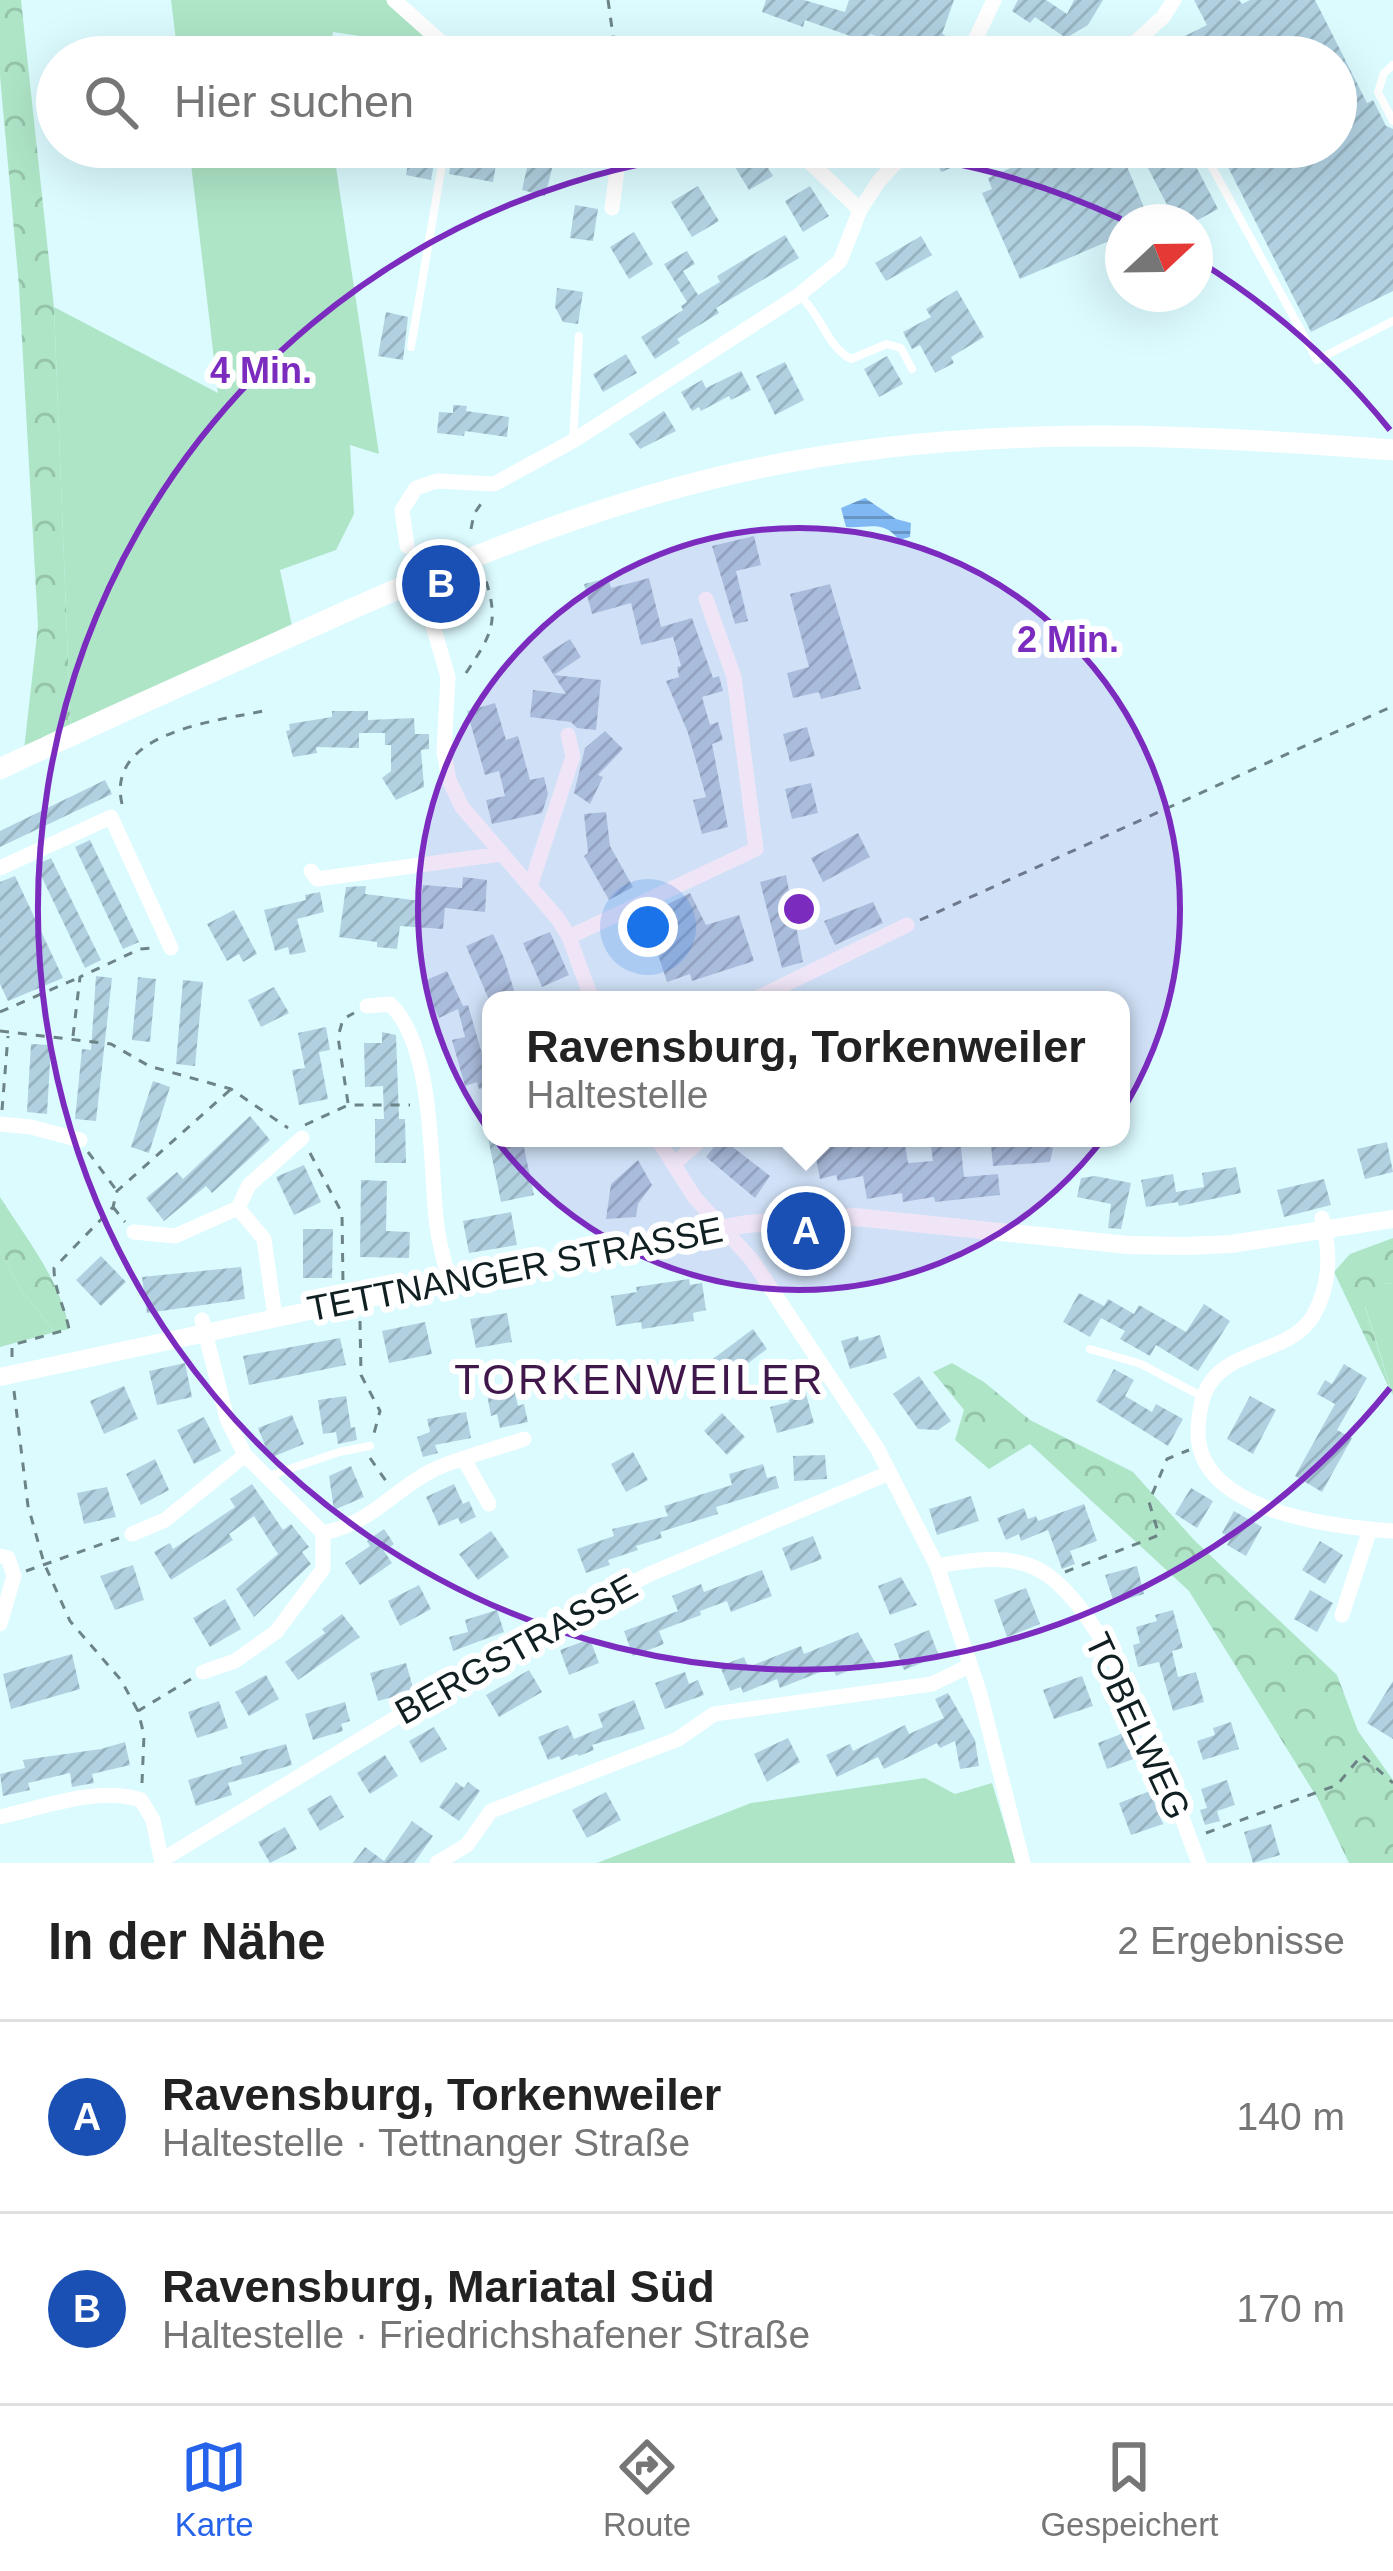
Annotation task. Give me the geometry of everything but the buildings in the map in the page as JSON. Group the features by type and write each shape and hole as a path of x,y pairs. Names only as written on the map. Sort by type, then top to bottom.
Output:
{"main road":[{"path":"0,770 490,548 650,494 760,467 973,438 1101,434 1393,450"}],"street":[{"path":"394,0 434,36"},
{"path":"978,36 994,0"},
{"path":"1144,36 1174,0"},
{"path":"612,208 617,168"},
{"path":"816,168 860,209"},
{"path":"407,546 402,510 416,488 437,482 494,484 573,441 799,295 840,261 860,209 891,168"},
{"path":"569,937 756,849 734,676 706,599"},
{"path":"433,626 448,677 444,752 449,780 462,807 531,884 569,937 589,991"},
{"path":"531,884 573,756 568,735"},
{"path":"0,868 111,817 171,948"},
{"path":"310,871 317,879 501,854"},
{"path":"771,991 907,925"},
{"path":"367,1006 390,1004 406,1020 428,1105 436,1222 451,1286"},
{"path":"0,1124 31,1126 80,1141"},
{"path":"134,1232 175,1236 238,1208 249,1185 302,1138"},
{"path":"663,1147 695,1198 752,1260 877,1448 937,1566 1023,1863"},
{"path":"674,1164 693,1147"},
{"path":"238,1208 264,1239 275,1317"},
{"name":"TETTNANGER STRASSE","path":"7,1380 204,1326 451,1286 722,1228 805,1218 855,1217 1128,1245 1186,1246 1393,1219"},
{"path":"1323,1225 1330,1262 1312,1319 1294,1334 1237,1360 1215,1377 1202,1397 1198,1447 1214,1474 1236,1495 1268,1509 1393,1531"},
{"path":"202,1672 236,1660 276,1632 323,1569 323,1533 245,1455 227,1419 204,1326"},
{"path":"323,1533 344,1529 436,1468 524,1439"},
{"path":"132,1534 165,1520 245,1455"},
{"path":"465,1460 489,1504"},
{"name":"BERGSTRASSE","path":"162,1862 545,1628 650,1574 889,1473"},
{"path":"1342,1615 1370,1529"},
{"path":"0,1556 8,1558 14,1576 0,1622"},
{"path":"937,1566 989,1560 1027,1564 1052,1576"},
{"name":"TOBELWEG","path":"1052,1576 1084,1612 1121,1676 1199,1863"},
{"path":"437,1863 466,1845 491,1811 678,1739 715,1714 932,1684 969,1666"},
{"path":"0,1817 86,1797 125,1795 141,1800 153,1820 162,1862"}],"lane":[{"path":"1393,65 1384,73 1378,92 1393,121"},
{"path":"411,347 441,168"},
{"path":"1212,168 1317,361 1393,321"},
{"path":"799,295 813,307 839,353 851,359 887,344 901,349 912,369"},
{"path":"573,441 578,336"},
{"path":"1090,1349 1141,1364 1202,1397"},
{"path":"267,1477 370,1446"}],"path":[{"path":"608,0 613,36"},
{"path":"471,529 474,514 494,484"},
{"path":"448,677 463,676 494,625 485,578"},
{"path":"907,925 1393,706"},
{"path":"111,817 123,810 120,794 126,769 149,742 176,730 263,711"},
{"path":"0,1012 140,949 171,948"},
{"path":"73,1038 80,977"},
{"path":"348,1105 338,1036 343,1019 367,1006"},
{"path":"0,1031 111,1045 149,1066 231,1089 302,1138 342,1214 343,1283 360,1318 361,1375 380,1411 370,1446 376,1471 399,1495"},
{"path":"0,1124 8,1032"},
{"path":"12,1358 12,1345 69,1330 54,1284 54,1268 113,1207 117,1191 231,1089"},
{"path":"302,1138 306,1121 348,1105 428,1105"},
{"path":"80,1141 117,1191"},
{"path":"7,1380 44,1563 70,1622 121,1680 138,1712 144,1735 141,1800"},
{"path":"1052,1576 1159,1535 1149,1502 1167,1459 1198,1447"},
{"path":"44,1563 132,1534"},
{"path":"138,1712 202,1672"},
{"path":"1190,1839 1336,1785 1362,1755 1393,1783"}],"green space":[{"path":"0,0 21,0 54,307 71,736 23,758 38,626 19,286 0,76"},
{"path":"171,0 394,0 428,36 333,32 332,36 175,36"},
{"path":"191,168 336,168 379,454 350,445 354,514 336,550 280,570 294,635 71,736 54,307 218,393"},
{"path":"0,1197 51,1277 69,1329 55,1332 20,1289 0,1250"},
{"path":"1393,1238 1393,1284 1383,1283 1365,1307 1393,1396 1334,1272 1350,1254"},
{"path":"0,1250 20,1289 55,1332 0,1347"},
{"path":"1383,1283 1393,1284 1393,1395 1365,1306"},
{"path":"952,1363 1030,1420 1133,1472 1194,1540 1337,1675 1358,1731 1393,1780 1393,1863 1349,1863 1318,1799 1189,1591 1030,1444 989,1469 955,1440 964,1410 933,1372"},
{"path":"925,1778 955,1794 992,1783 1016,1863 597,1863 751,1803"}],"water":[{"path":"865,498 896,519 911,523 910,537 899,540 881,527 846,527 841,508"}],"place":[{"name":"Ravensburg, Mariatal Süd","path":"441,584"},
{"name":"Ravensburg, Torkenweiler","path":"806,1231"}],"district":[{"name":"TORKENWEILER","path":"640,1379"}]}
